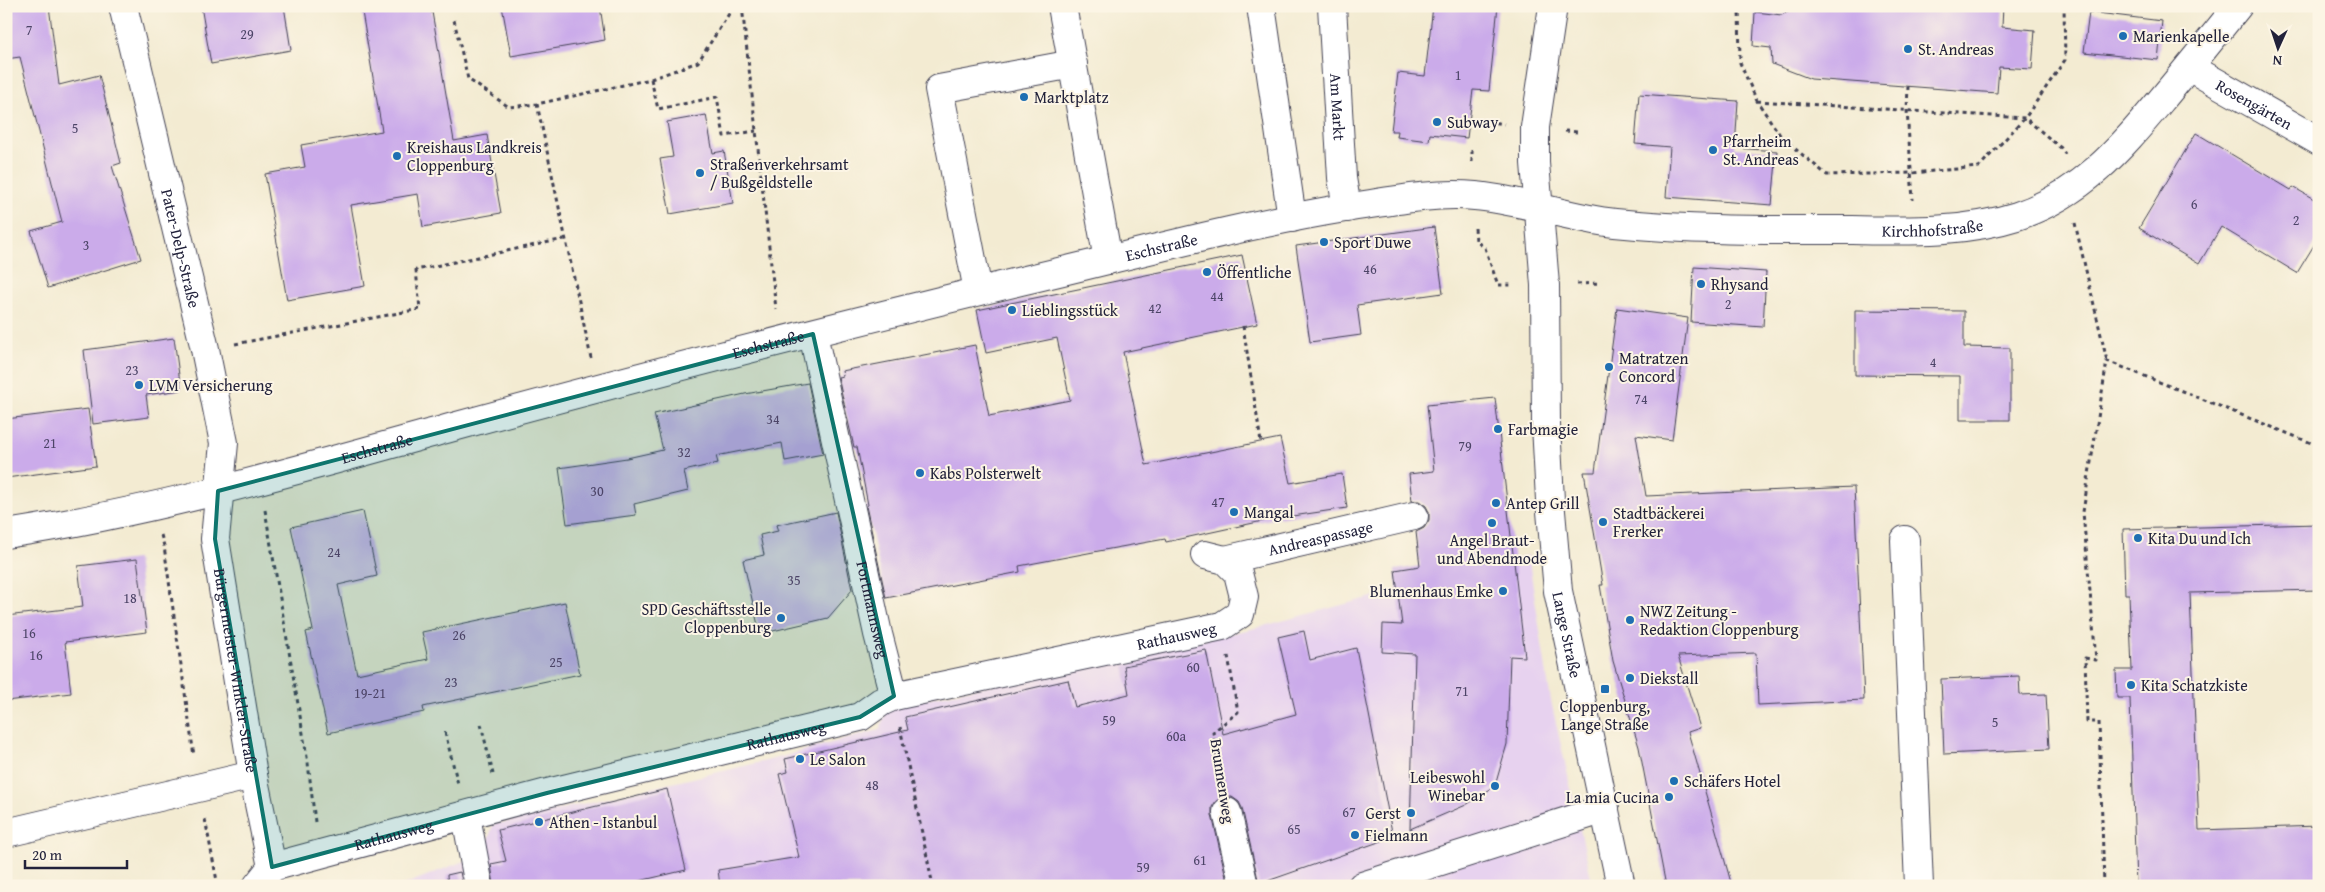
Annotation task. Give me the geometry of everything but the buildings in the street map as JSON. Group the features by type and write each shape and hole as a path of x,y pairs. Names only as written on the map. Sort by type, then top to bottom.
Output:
{"street":[{"name":"Pater-Delp-Straße","path":"123,6 205,349 224,444 218,491"},
{"path":"1062,6 1108,260"},
{"path":"1261,6 1292,218"},
{"name":"Am Markt","path":"1332,6 1342,178 1347,208"},
{"name":"Lange Straße","path":"1553,6 1536,114 1535,164 1545,285 1549,481 1558,591 1622,886"},
{"name":"Kirchhofstraße","path":"1538,206 1603,221 1733,230 1913,231 1977,227 2014,217 2050,204 2082,183 2118,152 2238,6"},
{"path":"978,291 940,89 1073,64"},
{"name":"Rosengärten","path":"2189,67 2319,141"},
{"name":"Eschstraße","path":"6,534 67,525 218,491 598,388 978,291 1292,218 1347,208 1439,196 1474,196 1538,206"},
{"name":"Fortmannsweg","path":"813,334 878,634 894,696"},
{"name":"Bürgermeister-Winkler-Straße","path":"6,833 253,775 215,539 218,491"},
{"name":"Andreaspassage","path":"1215,557 1414,516"},
{"path":"1905,540 1919,886"},
{"name":"Rathausweg","path":"265,877 319,855 501,806 860,717 881,702 894,696 1222,626 1240,614 1244,597 1238,573 1215,557"},
{"path":"253,775 265,877"},
{"path":"1362,886 1604,809"},
{"name":"Brunnenweg","path":"1227,812 1244,886"},
{"path":"466,816 479,886"}],"path":[{"path":"454,20 468,79 509,107 537,104 652,79 698,62 734,6"},
{"path":"742,6 780,342"},
{"path":"1738,6 1740,62 1757,101 1782,138 1827,175 1912,174 1979,167 2025,118 2065,60 2064,6"},
{"path":"652,79 658,109 717,97 724,136 756,131"},
{"path":"1908,86 1907,110 1913,202"},
{"path":"1757,101 2025,118 2061,148"},
{"path":"537,104 564,239 598,388"},
{"path":"2075,222 2107,361 2083,512 2096,660 2085,658 2087,722 2099,722 2104,886"},
{"path":"205,349 420,309 416,270 564,239"},
{"path":"1242,326 1261,442"},
{"path":"2107,361 2319,446"},
{"path":"260,480 308,763 319,855"},
{"path":"151,506 164,546 199,789 218,886"},
{"name":"Brunnenweg","path":"1222,626 1238,712 1213,732 1218,773 1227,812"},
{"path":"894,696 933,886"},
{"path":"481,724 501,806"},
{"path":"445,732 466,816"}],"highlighted area":[{"path":"813,334 894,696 860,717 547,793 272,867 215,539 218,491"}],"shaded area":[{"path":"1528,555 1551,701 1593,886 401,886 484,853 493,825 770,760 879,730 888,707 1256,628"}],"place":[{"name":"Marienkapelle","path":"2123,36"},
{"name":"St. Andreas","path":"1908,49"},
{"name":"Marktplatz","path":"1024,97"},
{"name":"Subway","path":"1437,122"},
{"name":"Pfarrheim St. Andreas","path":"1713,150"},
{"name":"Kreishaus Landkreis Cloppenburg","path":"397,156"},
{"name":"Straßenverkehrsamt / Bußgeldstelle","path":"700,173"},
{"name":"Sport Duwe","path":"1324,242"},
{"name":"Öffentliche","path":"1207,272"},
{"name":"Rhysand","path":"1701,284"},
{"name":"Lieblingsstück","path":"1012,310"},
{"name":"Matratzen Concord","path":"1609,367"},
{"name":"LVM Versicherung","path":"139,385"},
{"name":"Farbmagie","path":"1498,429"},
{"name":"Kabs Polsterwelt","path":"920,473"},
{"name":"Antep Grill","path":"1496,503"},
{"name":"Mangal","path":"1234,512"},
{"name":"Stadtbäckerei Frerker","path":"1603,522"},
{"name":"Angel Braut- und Abendmode","path":"1492,523"},
{"name":"Kita Du und Ich","path":"2138,538"},
{"name":"Blumenhaus Emke","path":"1503,591"},
{"name":"SPD Geschäftsstelle Cloppenburg","path":"781,618"},
{"name":"NWZ Zeitung - Redaktion Cloppenburg","path":"1630,620"},
{"name":"Diekstall","path":"1630,678"},
{"name":"Kita Schatzkiste","path":"2131,685"},
{"name":"Cloppenburg, Lange Straße","path":"1605,689"},
{"name":"Le Salon","path":"800,759"},
{"name":"Schäfers Hotel","path":"1674,781"},
{"name":"Leibeswohl Winebar","path":"1495,786"},
{"name":"La mia Cucina","path":"1669,797"},
{"name":"Gerst","path":"1411,813"},
{"name":"Athen - Istanbul","path":"539,822"},
{"name":"Fielmann","path":"1355,835"}]}
